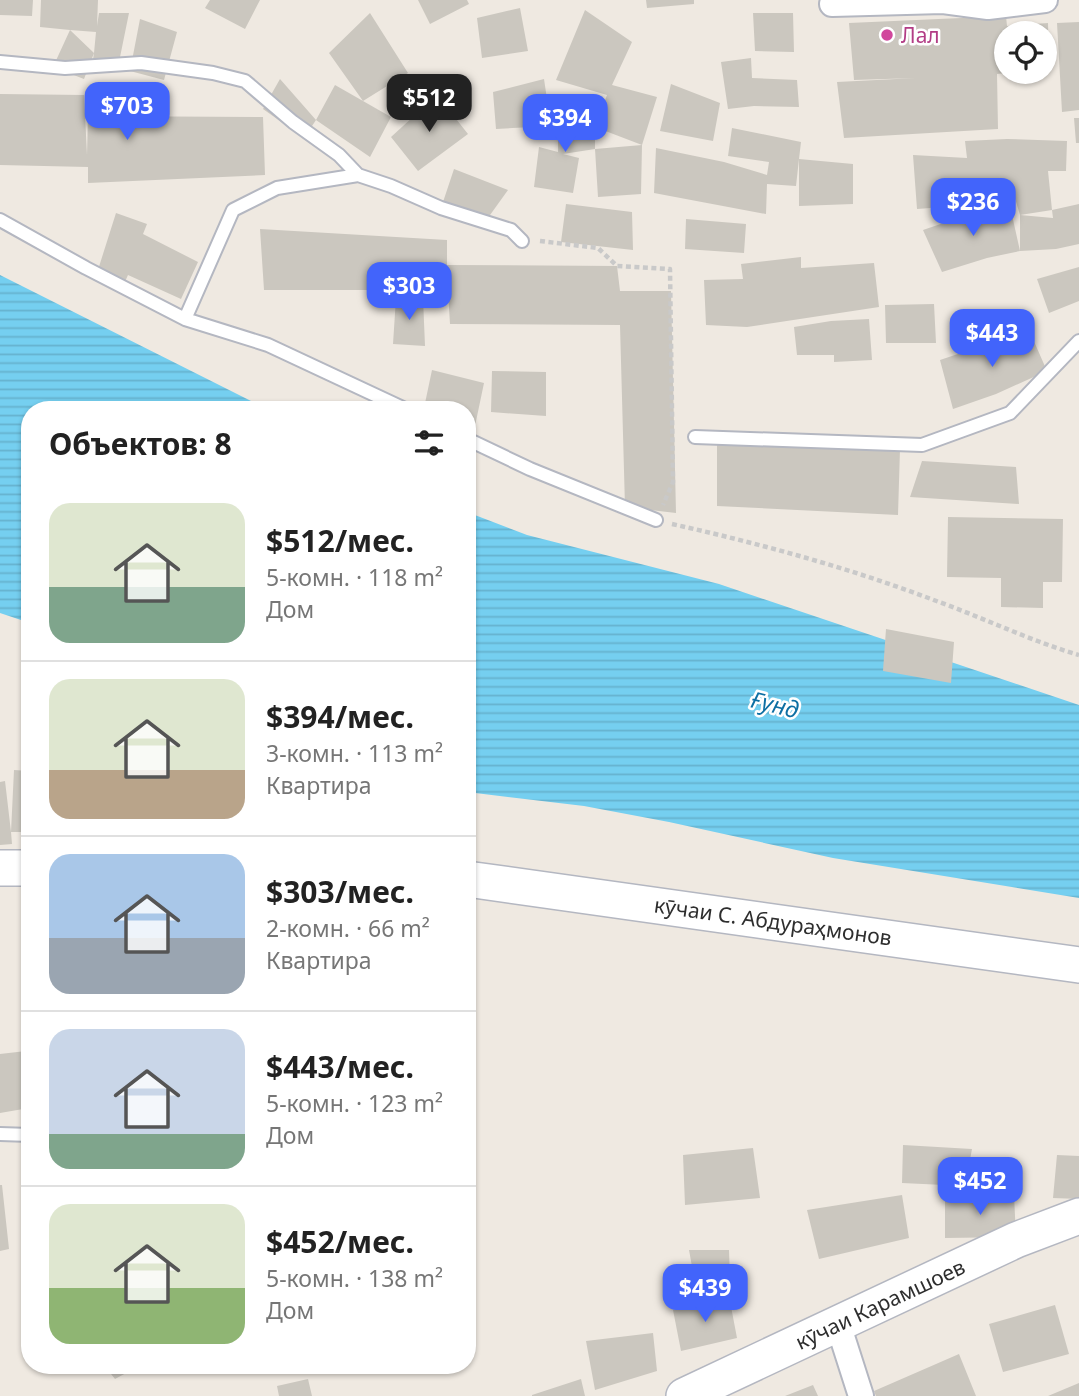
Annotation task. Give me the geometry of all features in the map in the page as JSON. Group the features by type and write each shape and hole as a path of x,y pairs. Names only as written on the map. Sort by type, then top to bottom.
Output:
{"street":[{"path":"832,4 943,1 988,7 1045,0"},
{"path":"0,867 21,868"},
{"name":"кӯчаи С. Абдураҳмонов","path":"476,880 1079,965"},
{"name":"кӯчаи Карамшоев","path":"684,1396 1016,1240 1079,1216"},
{"path":"838,1324 862,1396"}],"lane":[{"path":"0,62 65,68 141,63 213,73 245,81 293,122 339,155 358,175"},
{"path":"185,319 233,210 277,188 358,175 441,208 511,230 522,241"},
{"path":"0,220 185,319 268,345 388,401"},
{"path":"695,437 922,446 1010,413 1079,341"},
{"path":"476,443 530,469 656,520"},
{"path":"0,1134 21,1135"}],"path":[{"path":"522,241 561,242 598,248 617,266 670,269 673,482 656,520 734,538 855,574 939,601 1045,645 1079,655"}],"water":[{"path":"0,275 251,401 21,401 21,620 0,613"},
{"name":"Ғунд","path":"476,515 527,535 719,584 1079,705 1079,898 833,858 584,806 476,793"}],"building":[{"path":"0,0 33,0 32,16 0,15"},
{"path":"41,0 98,0 97,26 99,13 129,13 119,62 92,67 96,32 40,27"},
{"path":"210,0 260,0 245,29 205,8"},
{"path":"418,0 467,0 469,4 430,24"},
{"path":"646,0 694,0 694,4 647,8"},
{"path":"520,8 528,51 482,58 477,18"},
{"path":"585,10 632,42 612,85 657,97 642,145 595,127 607,95 556,80"},
{"path":"370,13 408,73 363,101 329,53"},
{"path":"753,13 793,13 794,52 755,51"},
{"path":"1006,16 1006,21 994,21 994,84 997,84 998,129 844,138 837,82 916,78 854,80 849,23"},
{"path":"140,19 177,32 164,80 130,71"},
{"path":"1079,22 1079,110 1062,112 1057,23"},
{"path":"70,30 94,53 84,79 53,67"},
{"path":"751,58 752,78 797,80 799,107 754,106 728,109 721,62"},
{"path":"280,79 316,120 304,138 263,109"},
{"path":"544,79 551,126 496,129 493,92"},
{"path":"671,84 720,103 713,141 660,131"},
{"path":"335,85 391,117 370,157 316,120"},
{"path":"0,94 84,95 87,155 88,116 263,117 265,175 88,183 88,167 0,165"},
{"path":"437,95 468,134 418,171 391,137"},
{"path":"595,115 595,149 563,154 579,158 573,193 534,187 539,147 558,152 558,116"},
{"path":"1074,118 1079,118 1079,143 1076,143"},
{"path":"732,128 801,142 796,186 767,184 766,214 654,193 656,148 724,162 767,175 769,162 728,156"},
{"path":"965,141 1067,141 1066,171 1048,171 1052,210 1020,215 1014,195 970,196 970,205 917,209 913,155 967,158"},
{"path":"642,145 641,194 598,197 595,149"},
{"path":"799,159 853,164 853,204 799,206"},
{"path":"454,169 508,190 485,222 441,208"},
{"path":"566,204 632,212 633,250 561,242"},
{"path":"1079,204 1079,244 1056,249 1020,251 1020,215 1053,218 1052,210"},
{"path":"1010,206 1020,251 942,272 923,230 973,213"},
{"path":"116,213 147,224 143,234 198,262 181,299 128,275 123,286 97,273"},
{"path":"686,219 746,224 744,253 685,249"},
{"path":"260,229 447,240 447,265 617,266 620,291 671,291 676,513 625,507 620,325 450,324 447,275 447,290 264,290"},
{"path":"801,257 801,268 874,263 879,307 747,327 706,325 704,280 743,279 741,264"},
{"path":"1079,267 1079,301 1049,313 1037,279"},
{"path":"396,298 423,298 425,346 393,344"},
{"path":"934,304 936,343 886,343 885,305"},
{"path":"869,319 872,360 834,362 834,355 797,355 794,327"},
{"path":"1029,330 1047,371 996,394 953,409 940,360"},
{"path":"432,370 484,383 476,421 476,401 425,401"},
{"path":"492,371 546,372 546,416 491,412"},
{"path":"785,444 900,449 898,515 717,506 717,445"},
{"path":"922,461 1016,467 1019,504 910,497"},
{"path":"948,517 1063,519 1062,582 1043,582 1043,608 1001,607 1001,578 947,577"},
{"path":"886,629 954,642 951,683 883,671"},
{"path":"14,770 21,770 21,832 11,832"},
{"path":"5,781 12,844 0,845 0,782"},
{"path":"21,1052 21,1109 0,1113 0,1054"},
{"path":"903,1145 972,1149 965,1186 902,1183"},
{"path":"753,1148 760,1198 685,1205 683,1155"},
{"path":"1057,1155 1079,1156 1079,1199 1053,1198"},
{"path":"0,1185 9,1249 0,1251"},
{"path":"902,1195 909,1238 819,1259 807,1210"},
{"path":"1014,1195 1016,1237 945,1238 945,1198"},
{"path":"689,1250 729,1250 730,1279 695,1283"},
{"path":"729,1296 737,1338 681,1351 673,1310"},
{"path":"1055,1305 1069,1354 1003,1372 989,1324"},
{"path":"653,1333 657,1371 595,1390 586,1341"},
{"path":"959,1354 976,1396 876,1396 874,1391"},
{"path":"111,1374 124,1374 115,1379"},
{"path":"308,1379 312,1396 279,1396 277,1386"},
{"path":"581,1379 585,1396 532,1396 532,1395"},
{"path":"1079,1383 1079,1396 1048,1396"},
{"path":"813,1385 818,1396 785,1396"}],"place":[{"name":"Лал","path":"887,35"}]}
